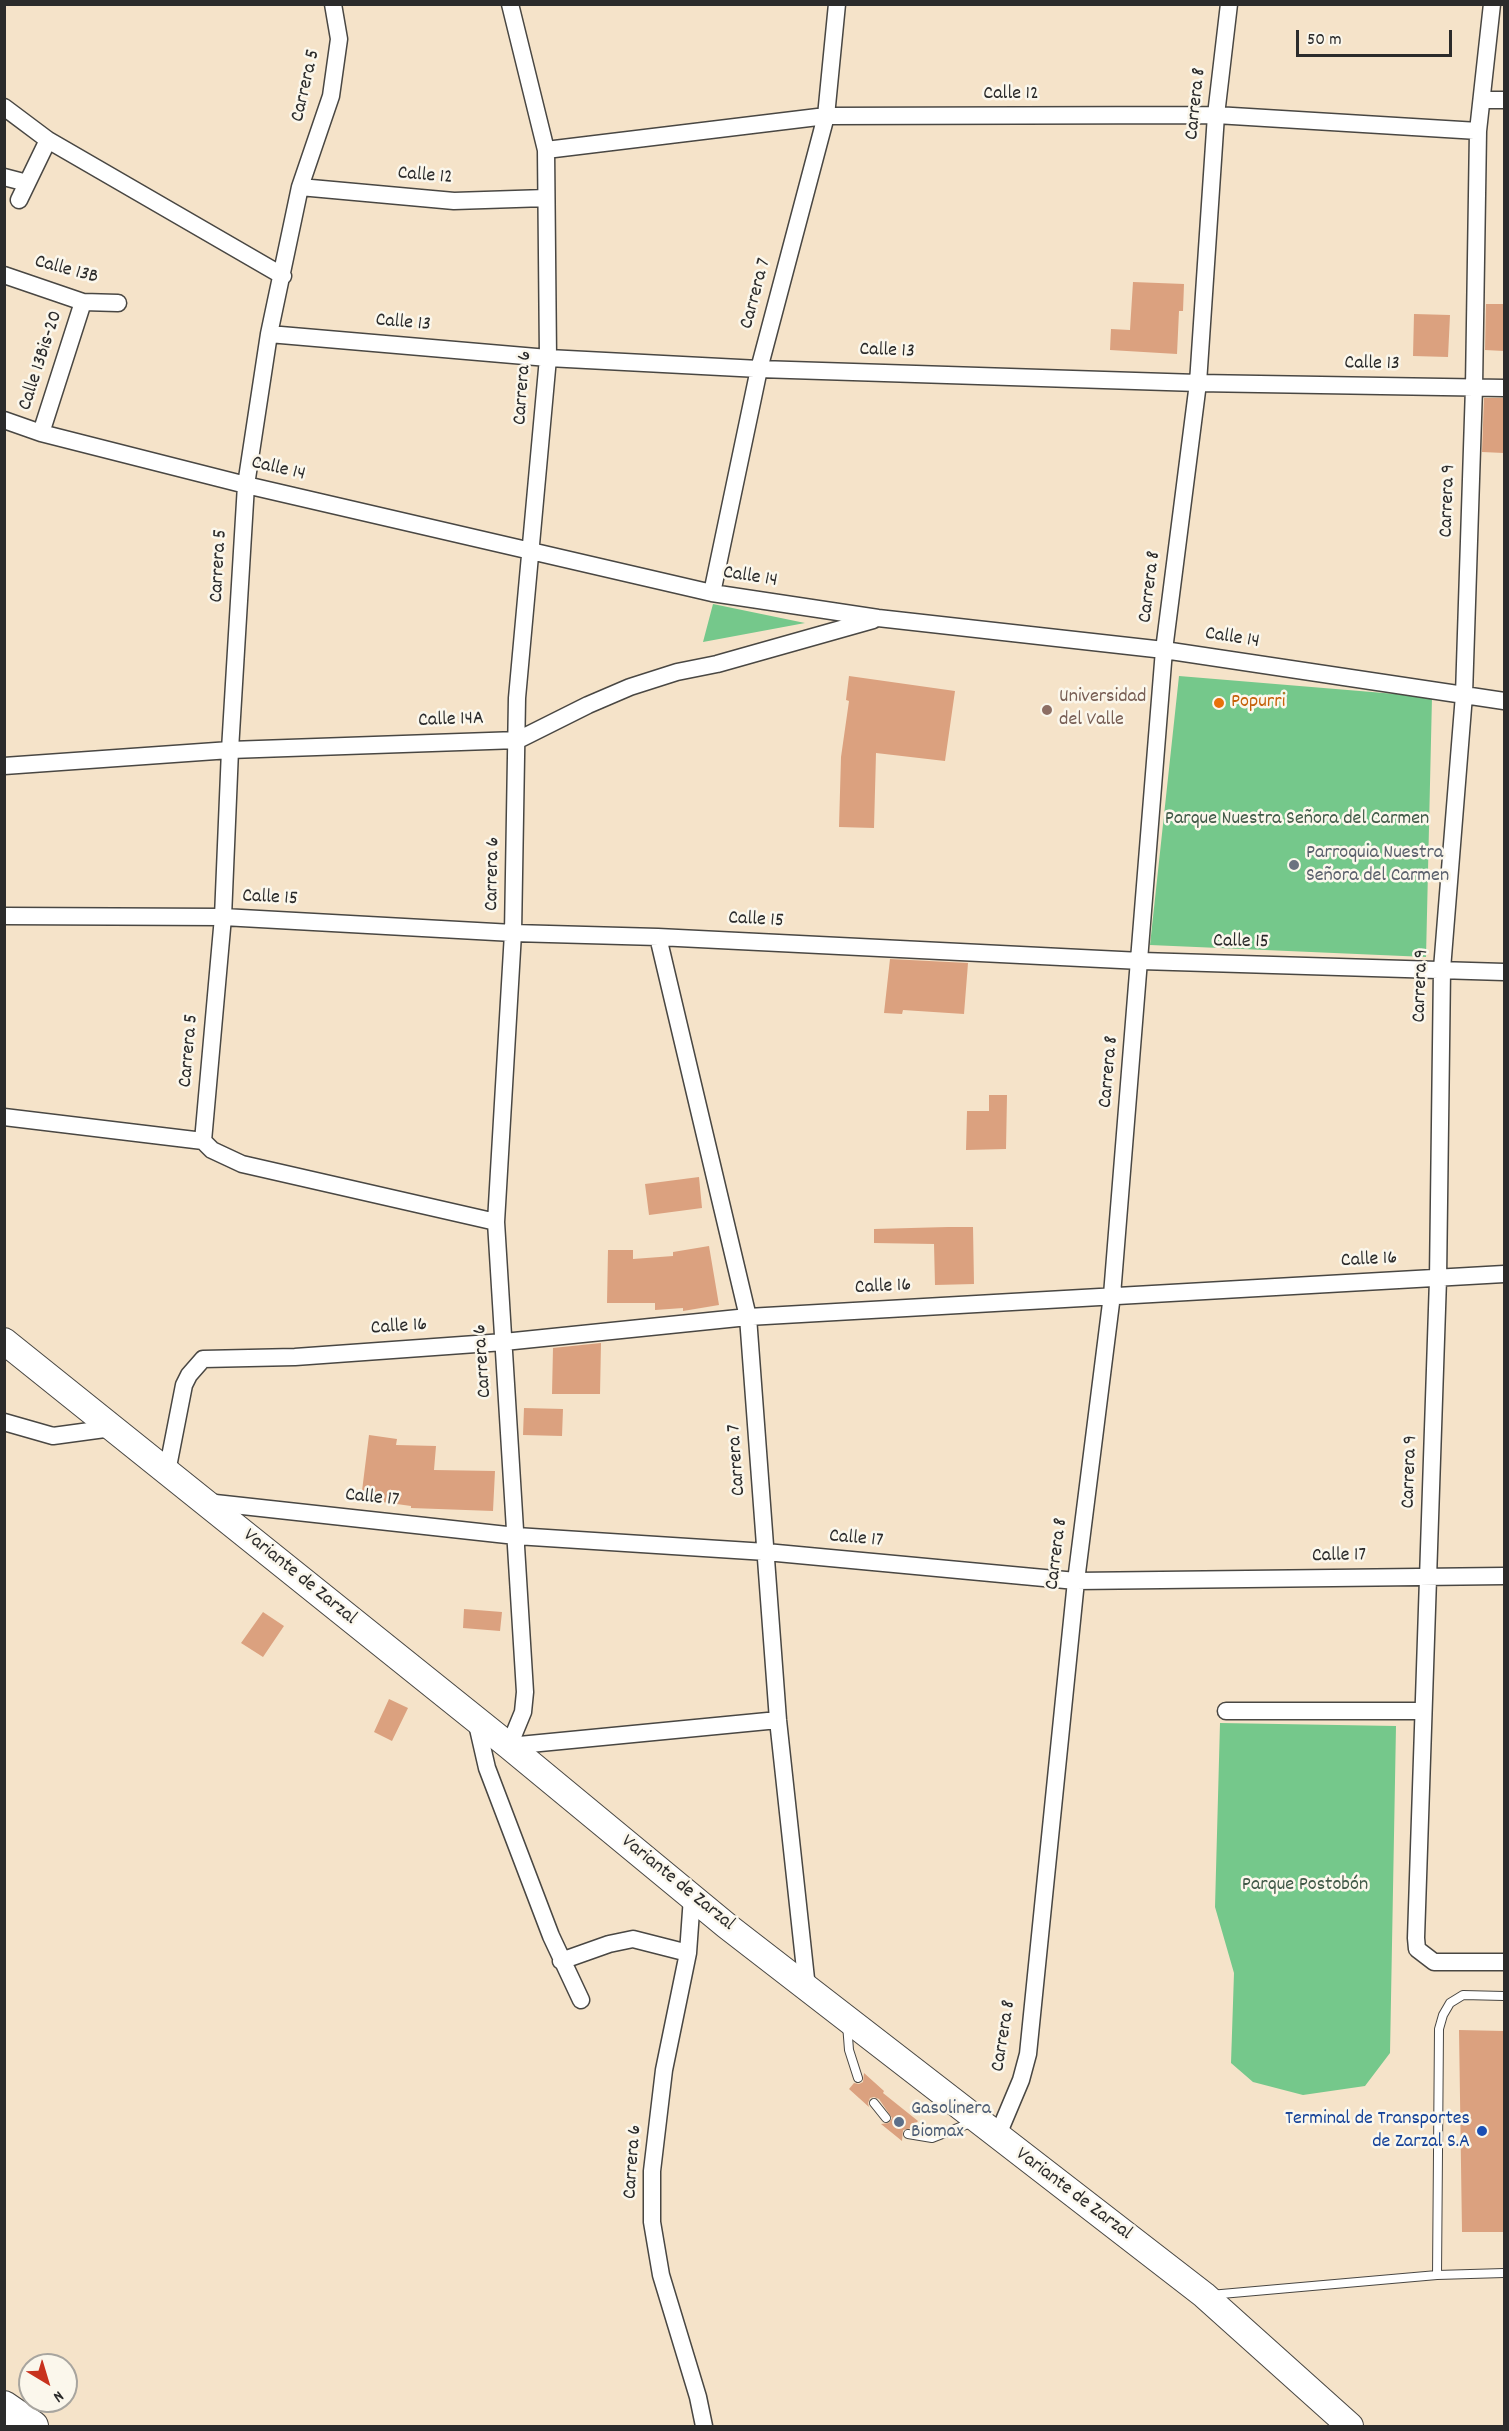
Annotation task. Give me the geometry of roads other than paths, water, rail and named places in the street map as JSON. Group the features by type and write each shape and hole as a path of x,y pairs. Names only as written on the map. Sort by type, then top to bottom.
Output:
{"highway":[{"path":"4,2406 33,2427"}],"main road":[{"name":"Variante de Zarzal","path":"4,1341 509,1746 692,1897 977,2121 1204,2295 1350,2427"}],"street":[{"name":"Carrera 5","path":"203,1141 223,917 230,750 246,484 269,334 300,187 331,96 339,39 333,4"},
{"name":"Carrera 6","path":"509,1746 523,1712 525,1692 496,1222 513,933 517,698 548,358 546,150 510,4"},
{"name":"Carrera 7","path":"712,594 759,369 826,116 837,4"},
{"name":"Carrera 8","path":"998,2137 1021,2080 1028,2054 1076,1581 1112,1295 1141,961 1164,650 1198,382 1216,115 1229,4"},
{"name":"Carrera 9","path":"1492,4 1478,131 1474,387 1464,695 1442,969 1438,1279 1416,1938 1418,1950 1434,1962 1504,1962"},
{"path":"1482,100 1504,100"},
{"path":"4,107 48,140 283,276"},
{"name":"Calle 12","path":"546,150 826,116 1216,115 1478,131"},
{"path":"19,200 48,140"},
{"path":"4,177 27,183"},
{"name":"Calle 12","path":"300,187 454,201 546,198"},
{"name":"Calle 13B","path":"4,275 83,302 118,303"},
{"name":"Calle 13Bis-20","path":"41,433 83,302"},
{"name":"Calle 13","path":"269,334 548,358 759,369 1198,382 1504,388"},
{"name":"Calle 14","path":"4,420 41,433 246,484 712,594 878,618 1164,650 1504,701"},
{"name":"Calle 14A","path":"4,766 230,750 518,740 630,687 677,672 717,664 878,618"},
{"name":"Calle 15","path":"4,916 223,917 513,933 658,937 1141,961 1504,972"},
{"name":"Carrera 7","path":"658,937 748,1317 778,1720 807,1988"},
{"path":"4,1117 203,1141 212,1150 242,1164 496,1222"},
{"name":"Calle 16","path":"167,1472 184,1384 203,1359 504,1342 748,1317 1504,1274"},
{"path":"4,1422 53,1436 112,1428"},
{"name":"Calle 17","path":"205,1502 516,1536 766,1552 1076,1581 1504,1576"},
{"path":"1226,1712 1423,1711"},
{"path":"476,1720 487,1768 561,1961 581,2000"},
{"path":"509,1746 778,1720"},
{"name":"Carrera 6","path":"692,1897 688,1953 664,2070 652,2171 652,2222 661,2275 698,2397 704,2427"},
{"path":"561,1961 609,1944 633,1939 688,1953"}],"lane":[{"path":"1437,2275 1439,2029 1450,2003 1463,1995 1504,1996"},
{"path":"846,2018 849,2050 858,2078"},
{"path":"874,2103 886,2118"},
{"path":"908,2134 932,2138 977,2121"},
{"path":"1204,2295 1437,2275 1504,2273"}],"place":[{"name":"Popurri","path":"1219,703"},
{"name":"Universidad del Valle","path":"1047,710"},
{"name":"Parroquia Nuestra Señora del Carmen","path":"1294,865"},
{"name":"Gasolinera Biomax","path":"899,2122"},
{"name":"Terminal de Transportes de Zarzal S.A","path":"1482,2131"}],"park label":[{"name":"Parque Nuestra Señora del Carmen","path":"1297,820"},
{"name":"Parque Postobón","path":"1305,1886"}]}
